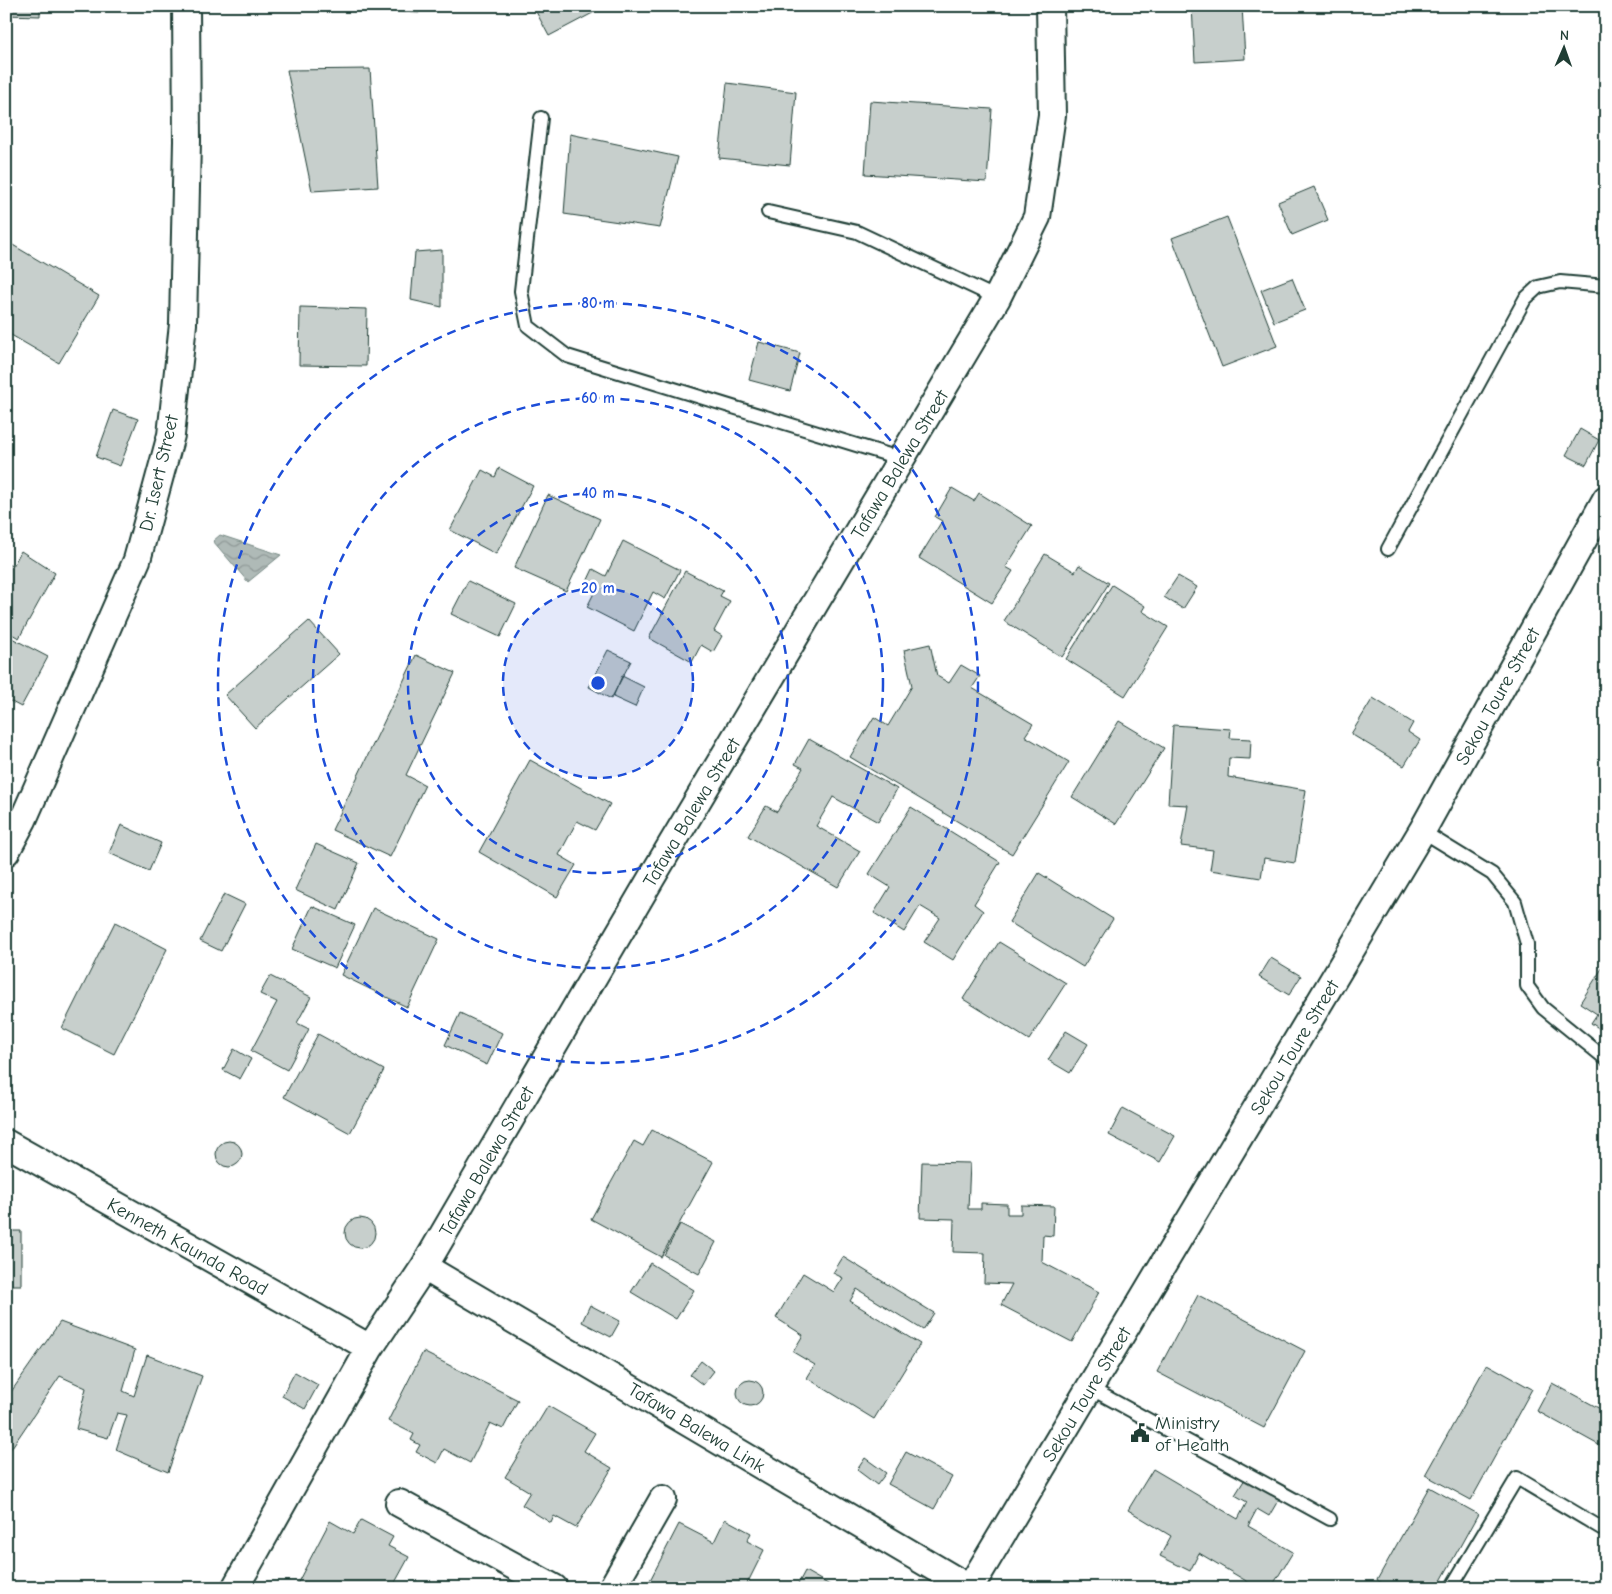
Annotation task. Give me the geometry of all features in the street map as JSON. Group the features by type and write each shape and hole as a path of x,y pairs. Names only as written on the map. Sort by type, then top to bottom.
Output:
{"street":[{"name":"Dr. Isert Street","path":"6,852 23,820 137,560 171,435 183,324 187,141 186,6"},
{"name":"Tafawa Balewa Street","path":"235,1588 370,1348 424,1267 652,876 997,298 1037,217 1052,115 1050,6"},
{"name":"Sekou Toure Street","path":"969,1588 1422,832 1606,499"},
{"name":"Kenneth Kaunda Road","path":"6,1143 370,1348"},
{"name":"Tafawa Balewa Link","path":"424,1267 969,1588"},
{"path":"612,1588 663,1499"},
{"path":"399,1503 554,1588"}],"lane":[{"path":"541,118 521,291 528,326 566,356 902,459"},
{"path":"768,212 857,232 997,298"},
{"path":"1388,549 1525,299 1538,287 1560,282 1606,286"},
{"path":"1422,832 1492,874 1515,902 1527,944 1527,986 1543,1008 1606,1059"},
{"path":"1090,1388 1330,1520"},
{"path":"1451,1588 1517,1478 1606,1531"}],"water":[{"path":"220,535 281,555 248,582 213,541"}],"building":[{"path":"6,6 40,6 40,16 6,15"},
{"path":"288,6 419,6 419,13"},
{"path":"533,6 606,6 549,36"},
{"path":"1192,6 1242,6 1245,59 1195,62"},
{"path":"370,69 378,187 312,191 287,70"},
{"path":"727,83 796,92 790,165 719,158"},
{"path":"870,101 992,109 987,182 865,174"},
{"path":"570,134 678,157 660,228 564,214"},
{"path":"1314,187 1328,220 1292,235 1278,202"},
{"path":"1227,217 1277,346 1222,367 1172,238"},
{"path":"6,241 99,296 59,363 6,332"},
{"path":"442,250 442,307 411,300 415,252"},
{"path":"1292,278 1305,310 1274,322 1261,290"},
{"path":"300,307 367,309 366,366 299,365"},
{"path":"759,342 800,353 790,391 749,380"},
{"path":"113,410 138,419 120,466 96,457"},
{"path":"1580,429 1599,440 1586,465 1566,455"},
{"path":"499,468 533,486 496,554 450,530 482,470 495,477"},
{"path":"952,488 974,501 979,493 1032,526 1006,567 1013,571 992,603 919,558 942,521 935,517"},
{"path":"548,495 600,519 566,591 514,568"},
{"path":"623,541 680,570 665,599 653,592 634,631 587,607 596,589 586,584 593,569 606,576"},
{"path":"21,551 55,573 19,638 6,631 6,564 13,566"},
{"path":"1045,554 1075,572 1079,565 1109,583 1062,657 1004,621"},
{"path":"685,571 723,591 720,596 730,601 714,631 722,636 713,652 701,645 692,662 649,638"},
{"path":"1178,576 1197,587 1183,609 1164,597"},
{"path":"468,581 516,604 500,637 451,614"},
{"path":"1112,585 1145,606 1142,611 1168,627 1125,696 1066,659"},
{"path":"309,621 339,654 255,728 225,695"},
{"path":"6,635 48,657 21,707 6,699"},
{"path":"930,644 937,676 949,683 961,665 980,676 972,688 1033,724 1025,736 1069,762 1012,854 850,757 874,717 888,726 912,686 904,650"},
{"path":"608,650 631,661 611,699 589,687"},
{"path":"416,655 455,673 406,775 425,785 390,857 332,830"},
{"path":"622,676 644,687 635,707 613,697"},
{"path":"1373,698 1413,723 1408,732 1420,740 1404,766 1351,734"},
{"path":"1119,721 1164,748 1116,824 1072,797"},
{"path":"1173,725 1231,729 1230,738 1251,739 1250,759 1229,758 1228,777 1306,790 1295,863 1264,858 1261,878 1210,870 1213,850 1181,846 1188,805 1168,804"},
{"path":"809,739 897,789 878,822 833,797 816,826 860,851 838,887 748,836 766,806 777,812 803,768 795,764"},
{"path":"530,760 610,804 595,830 577,821 559,855 576,865 557,897 479,852"},
{"path":"911,807 1000,862 974,904 983,911 953,960 924,942 940,918 920,906 904,932 874,913 890,887 869,874"},
{"path":"121,825 161,843 149,871 109,853"},
{"path":"316,844 359,863 338,910 295,890"},
{"path":"1039,873 1113,919 1083,967 1009,922"},
{"path":"224,894 245,904 221,951 200,941"},
{"path":"312,906 355,925 335,968 292,949"},
{"path":"373,908 439,939 407,1007 341,975"},
{"path":"115,922 167,949 114,1054 62,1028"},
{"path":"999,942 1066,983 1029,1040 963,999"},
{"path":"1271,958 1301,976 1289,995 1259,977"},
{"path":"1606,962 1606,1033 1591,1023 1597,1014 1580,1003"},
{"path":"270,976 311,997 297,1023 309,1029 287,1070 251,1051 277,1002 260,994"},
{"path":"460,1013 502,1033 487,1065 445,1045"},
{"path":"1066,1031 1088,1044 1070,1073 1048,1060"},
{"path":"318,1034 384,1070 350,1133 284,1097"},
{"path":"234,1049 251,1059 240,1079 223,1070"},
{"path":"1123,1108 1175,1136 1160,1162 1109,1135"},
{"path":"652,1130 713,1162 661,1257 591,1219 634,1141 643,1146"},
{"path":"229,1141 238,1145 242,1154 238,1163 229,1167 220,1163 216,1154 220,1145"},
{"path":"922,1162 970,1163 968,1209 981,1209 981,1203 1007,1204 1007,1214 1021,1214 1021,1205 1054,1206 1053,1236 1043,1235 1042,1262 1099,1292 1072,1342 1001,1305 1012,1284 984,1283 985,1253 953,1252 954,1219 920,1218"},
{"path":"360,1218 366,1219 374,1227 374,1239 366,1247 360,1248 354,1247 346,1239 345,1233 346,1227 354,1219"},
{"path":"680,1224 716,1242 699,1274 664,1255"},
{"path":"6,1231 21,1231 21,1285 6,1285"},
{"path":"843,1257 934,1313 923,1330 857,1289 850,1301 920,1344 874,1419 807,1378 815,1365 793,1352 803,1335 776,1318 803,1273 834,1292 843,1278 833,1273"},
{"path":"650,1263 694,1290 676,1319 631,1292"},
{"path":"1198,1295 1305,1351 1264,1428 1157,1372"},
{"path":"590,1305 620,1321 611,1337 582,1322"},
{"path":"60,1322 135,1350 123,1391 134,1396 147,1355 202,1376 168,1472 116,1450 127,1415 117,1413 108,1438 76,1429 86,1388 60,1376 6,1456 6,1399"},
{"path":"423,1352 518,1400 503,1429 490,1423 470,1463 444,1449 437,1463 416,1452 420,1445 411,1440 414,1434 388,1421"},
{"path":"701,1361 714,1371 703,1385 690,1375"},
{"path":"1487,1364 1532,1389 1471,1500 1425,1475"},
{"path":"295,1372 318,1385 305,1409 282,1396"},
{"path":"750,1380 759,1384 763,1393 759,1402 750,1406 741,1402 737,1393 741,1384"},
{"path":"1552,1383 1606,1412 1606,1449 1537,1411"},
{"path":"548,1406 595,1433 584,1451 612,1468 576,1528 554,1516 551,1523 522,1505 530,1492 505,1477"},
{"path":"906,1452 952,1477 934,1509 888,1484"},
{"path":"865,1458 886,1473 877,1485 857,1470"},
{"path":"1153,1469 1238,1519 1247,1502 1235,1495 1245,1479 1279,1499 1269,1516 1257,1509 1248,1526 1293,1552 1271,1588 1258,1588 1199,1553 1190,1571 1160,1556 1171,1536 1128,1510"},
{"path":"1429,1487 1478,1514 1437,1588 1390,1588 1377,1580"},
{"path":"725,1519 751,1533 747,1541 764,1550 745,1588 646,1588 679,1524 714,1542"},
{"path":"361,1520 393,1537 388,1546 409,1557 392,1588 295,1588 330,1521 353,1534"},
{"path":"805,1571 835,1588 796,1588"}],"place":[{"name":"Ministry of Health","path":"1140,1433"}]}
